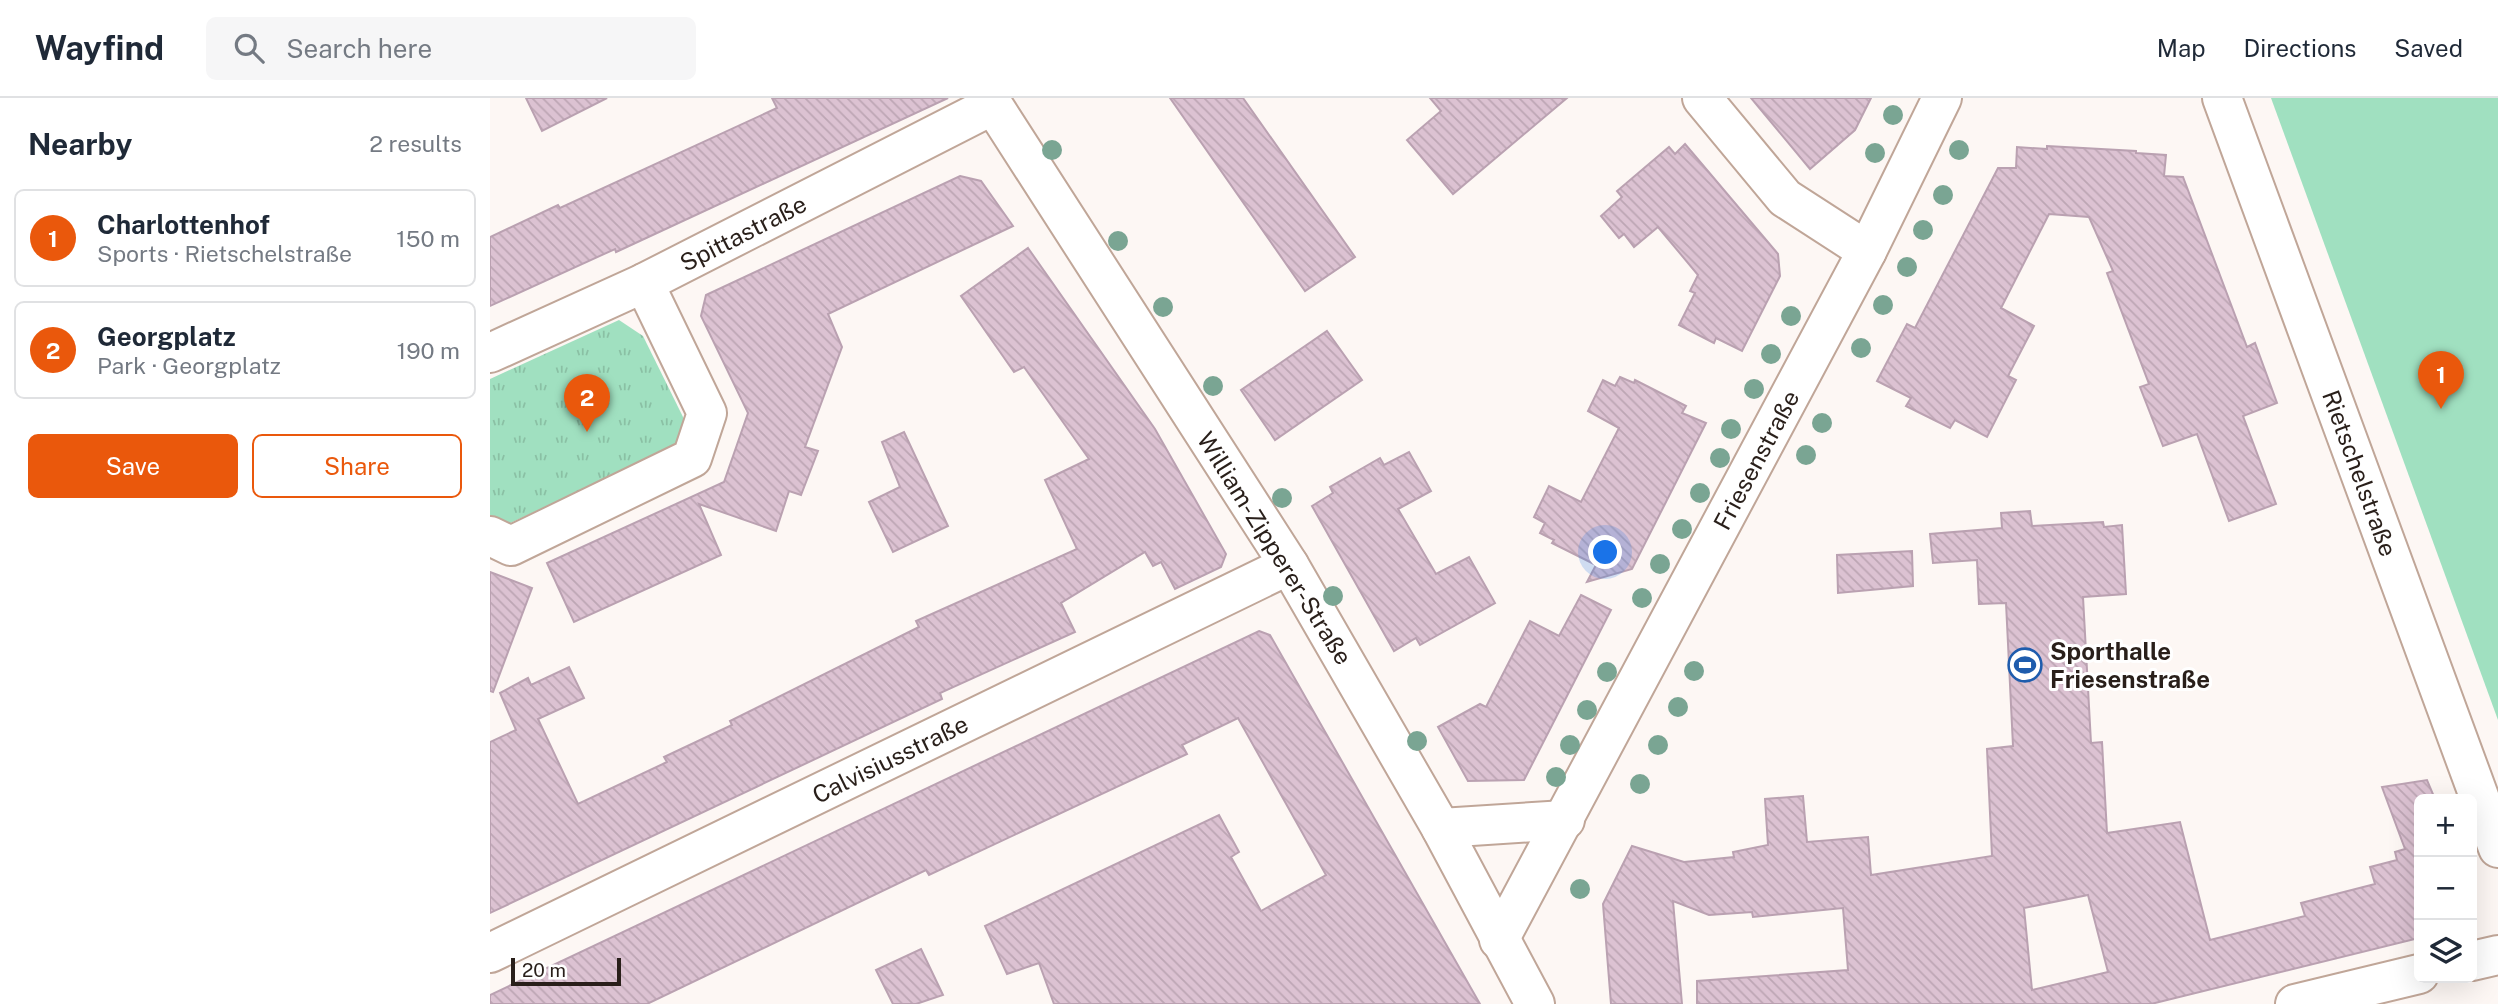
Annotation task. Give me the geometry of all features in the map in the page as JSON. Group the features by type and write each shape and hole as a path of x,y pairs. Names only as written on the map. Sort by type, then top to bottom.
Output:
{"street":[{"path":"1702,98 1786,198 1867,251"},
{"name":"Friesenstraße","path":"1499,940 1867,251 1942,98"},
{"name":"Rietschelstraße","path":"2222,98 2498,848"},
{"name":"Spittastraße","path":"490,353 644,283 986,100"},
{"name":"William-Zipperer-Straße","path":"986,100 1289,565 1440,828 1535,1004"},
{"path":"490,536 511,546 692,458 707,413 644,283"},
{"name":"Calvisiusstraße","path":"490,953 1289,565"},
{"path":"1440,828 1565,820"},
{"path":"2477,960 2498,955"},
{"path":"2295,1004 2414,975"}],"green space":[{"path":"2271,98 2498,98 2498,720"},
{"path":"619,320 643,336 685,421 684,443 506,525 490,520 490,379"}],"building":[{"path":"526,98 607,98 542,131"},
{"path":"772,98 948,98 616,252 615,249 490,306 490,237 558,205 560,208 777,108"},
{"path":"1170,98 1243,98 1355,257 1305,291"},
{"path":"1430,98 1567,98 1453,194 1407,140 1441,111"},
{"path":"1751,98 1871,98 1855,130 1810,169"},
{"path":"1685,144 1778,254 1780,276 1742,351 1716,338 1714,343 1679,325 1695,293 1690,291 1698,275 1658,227 1634,247 1624,234 1619,238 1601,216 1622,197 1617,191 1669,147 1675,154"},
{"path":"2047,146 2166,155 2164,176 2183,177 2247,347 2255,343 2277,403 2243,416 2276,504 2229,521 2197,434 2163,446 2140,387 2149,384 2107,273 2113,271 2089,217 2049,214 2001,308 2034,326 2008,376 2016,380 1987,437 1955,420 1950,428 1906,406 1911,398 1877,381 1907,324 1915,328 1998,168 2016,168 2017,147 2047,149"},
{"path":"960,176 981,181 1013,226 828,314 842,347 805,447 818,451 801,495 789,491 776,531 699,504 721,555 574,622 547,563 724,482 748,413 701,316 706,295"},
{"path":"1028,248 1155,429 1226,554 1221,567 1175,589 1161,562 1153,566 1145,552 1061,603 1075,632 940,693 942,699 490,913 490,742 516,730 500,693 528,678 531,685 569,667 584,698 538,719 578,804 667,762 664,757 732,725 730,721 919,627 916,621 1077,549 1045,480 1089,459 1024,367 1014,372 961,296"},
{"path":"1327,331 1362,380 1275,440 1241,390"},
{"path":"1620,377 1634,383 1635,380 1686,406 1682,413 1706,423 1632,569 1587,582 1596,565 1552,543 1554,540 1540,533 1545,523 1534,517 1549,486 1581,502 1619,428 1588,411 1603,380 1615,386"},
{"path":"904,432 948,526 893,552 869,502 900,487 882,442"},
{"path":"1409,452 1431,491 1398,509 1436,574 1469,557 1495,603 1420,645 1416,638 1394,651 1312,506 1333,493 1330,487 1380,458 1384,465"},
{"path":"2030,511 2032,526 2103,522 2104,527 2122,525 2126,594 2083,597 2091,743 2102,742 2107,833 2180,822 2210,940 2305,916 2301,903 2375,884 2370,867 2397,860 2395,852 2405,849 2382,787 2427,780 2433,794 2414,794 2414,939 2151,1004 1697,1004 1697,981 1848,970 1843,908 1753,917 1752,912 1709,915 1673,901 1682,1004 1611,1004 1603,904 1632,846 1684,862 1734,857 1733,852 1768,845 1765,799 1803,796 1807,842 1868,837 1871,875 1992,856 1987,749 2013,746 2006,603 1979,604 1977,560 1933,563 1930,534 2002,528 2001,513","holes":["2088,895 2108,972 2032,990 2024,908"]},
{"path":"1912,551 1913,586 1838,593 1837,555"},
{"path":"490,572 532,588 493,692 490,691"},
{"path":"1581,595 1611,610 1524,780 1468,781 1438,727 1480,704 1486,707 1530,621 1559,636"},
{"path":"1259,631 1270,635 1480,1004 1054,1004 1039,963 1007,974 985,926 1219,815 1239,852 1231,857 1261,911 1326,875 1238,718 1182,745 1187,754 929,875 926,870 647,1004 490,1004 490,995"},
{"path":"921,949 943,995 916,1004 893,1004 876,970"}],"place":[{"name":"Charlottenhof","path":"2441,409"},
{"name":"Georgplatz","path":"587,432"},
{"name":"Sporthalle Friesenstraße","path":"2025,665"}]}
